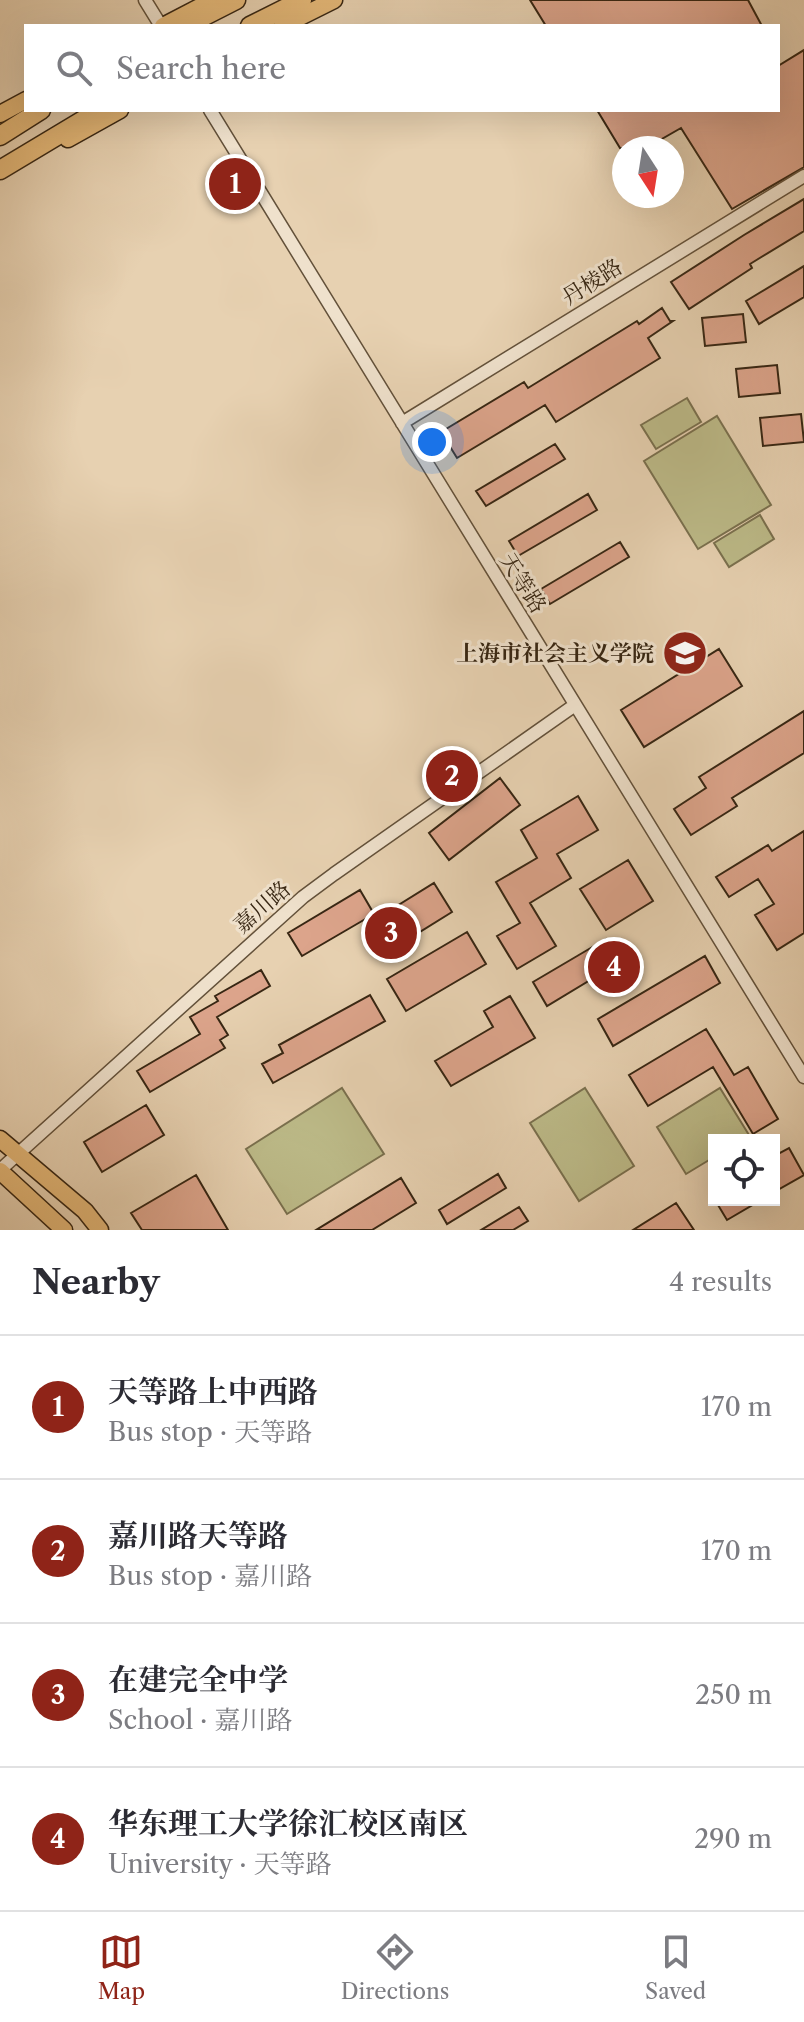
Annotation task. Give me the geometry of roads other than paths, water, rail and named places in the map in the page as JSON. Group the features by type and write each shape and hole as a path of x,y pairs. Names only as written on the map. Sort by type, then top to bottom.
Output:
{"highway":[{"path":"189,24 236,0"},
{"path":"254,24 302,0"},
{"path":"0,136 38,112"},
{"path":"0,170 97,112"}],"main road":[{"path":"166,24 213,0"},
{"path":"286,24 334,0"},
{"path":"0,114 24,101"},
{"path":"0,177 116,112"},
{"path":"0,1139 85,1211 100,1230"},
{"path":"0,1170 64,1230"}],"street":[{"path":"145,0 161,24"},
{"name":"天等路","path":"211,112 804,1077"},
{"name":"丹棱路","path":"402,423 804,176"},
{"name":"嘉川路","path":"0,1170 303,897 575,705"}],"place":[{"name":"天等路上中西路","path":"235,184"},
{"name":"上海市社会主义学院","path":"685,653"},
{"name":"嘉川路天等路","path":"452,776"},
{"name":"在建完全中学","path":"391,933"},
{"name":"华东理工大学徐汇校区南区","path":"614,967"}]}
